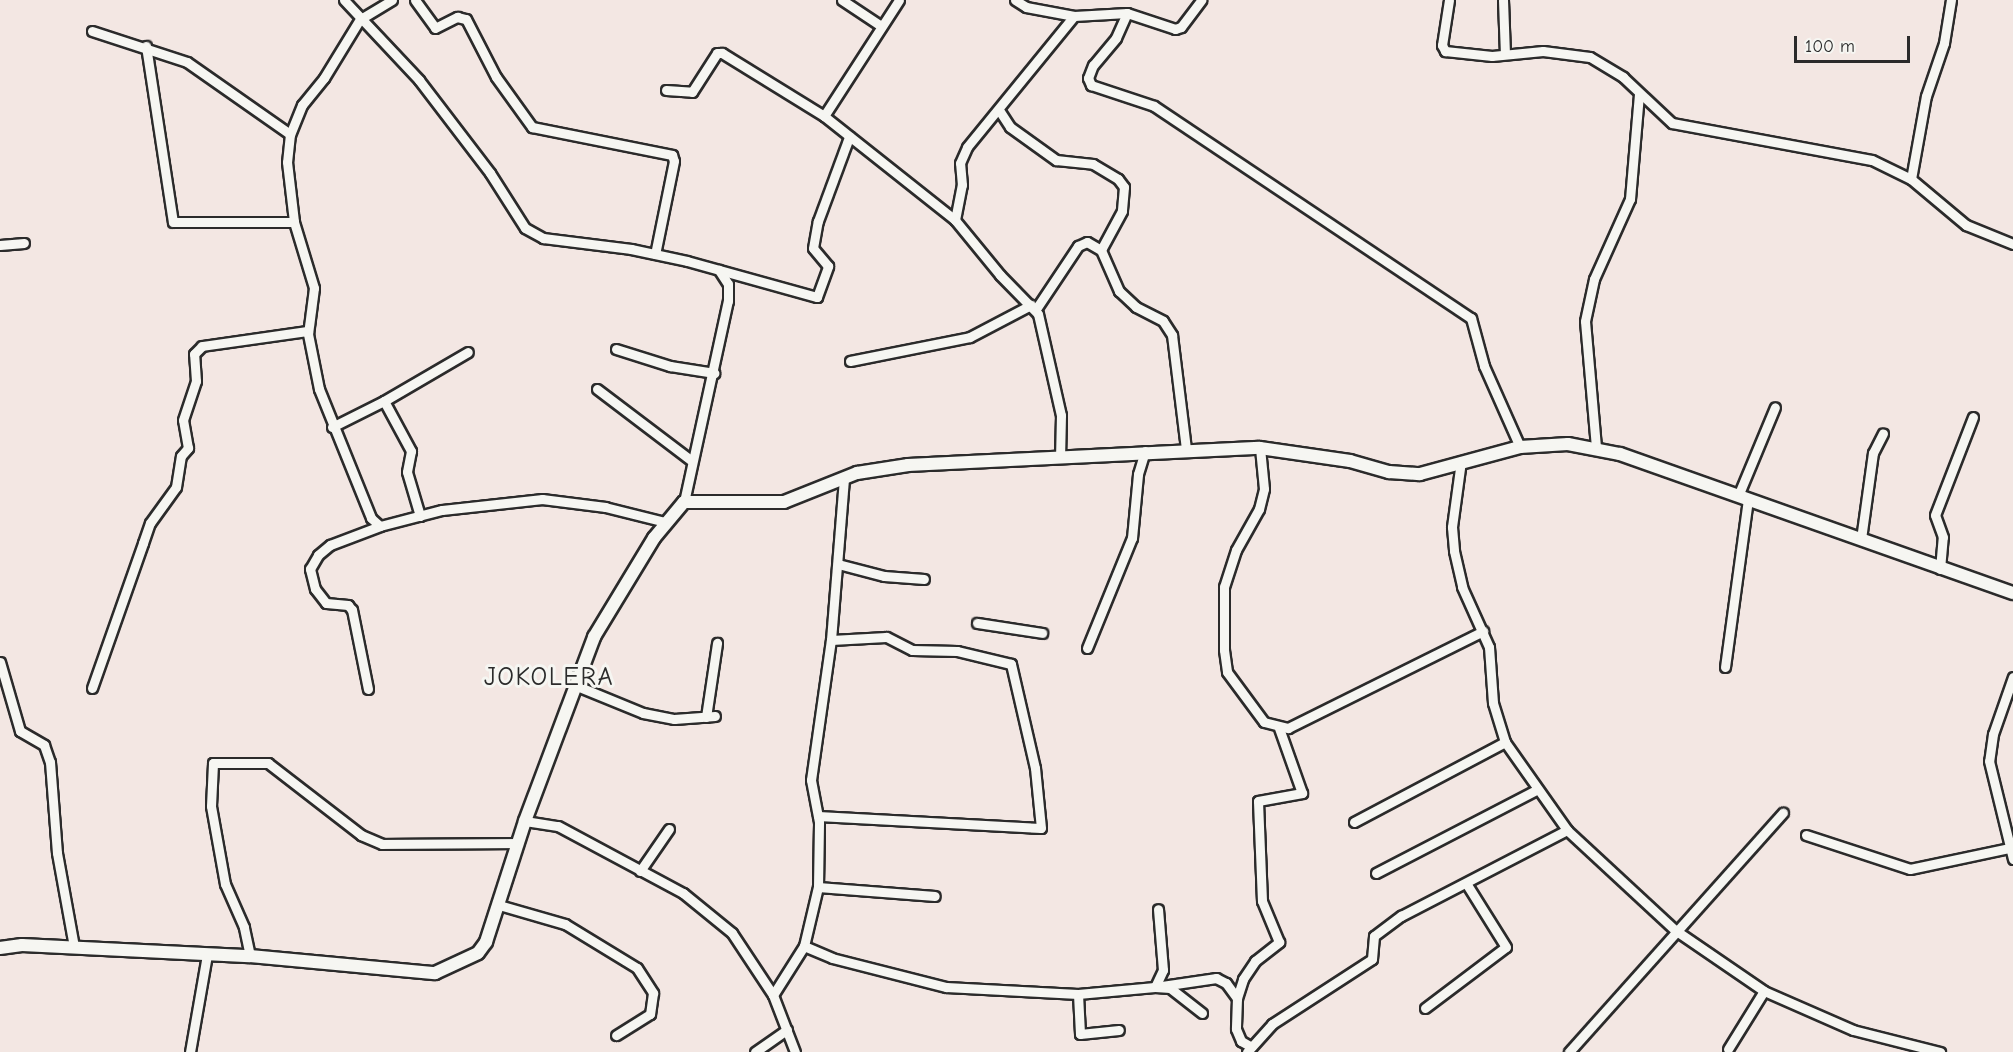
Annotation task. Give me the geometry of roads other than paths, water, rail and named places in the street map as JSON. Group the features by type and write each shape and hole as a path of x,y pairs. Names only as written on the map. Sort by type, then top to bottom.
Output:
{"street":[{"path":"344,0 419,81 531,233 543,238 655,255 719,270 809,298 819,296 828,264 816,254 813,245 827,192 849,137"},
{"path":"380,526 371,518 332,427 319,390 308,331 314,288 294,222 287,162 290,134 302,105 324,78 360,19 392,0"},
{"path":"416,0 435,28 457,17 466,19 496,77 532,127 672,155 655,255"},
{"path":"842,0 881,26"},
{"path":"824,116 899,0"},
{"path":"1015,0 1026,7 1074,16 1127,13 1175,29 1181,27 1201,0"},
{"path":"1449,0 1442,45 1445,51 1504,54 1543,51 1590,57 1623,77 1672,123 1872,160 1911,179 1966,225 2013,243"},
{"path":"1503,0 1504,54"},
{"path":"1911,179 1926,96 1944,43 1951,0"},
{"path":"1127,13 1116,38 1093,65 1088,78 1091,85 1154,106 1471,318 1487,376 1520,447"},
{"path":"955,220 962,185 962,156 1074,16"},
{"path":"92,31 146,46 200,70 290,134"},
{"path":"146,46 172,222 294,222"},
{"path":"666,90 692,92 717,53 722,53 824,116 955,220 1000,275 1033,307 1061,415 1060,458"},
{"path":"1596,447 1585,321 1594,279 1630,199 1639,94"},
{"path":"999,110 1010,127 1056,160 1093,164 1118,179 1124,187 1122,211 1101,250"},
{"path":"850,361 970,337 1033,307 1078,246 1087,242 1101,250 1119,291 1136,307 1163,321 1172,335 1186,449"},
{"path":"0,245 24,243"},
{"path":"0,948 74,947 250,956 435,973 478,953 486,942 525,821 609,607 665,522 684,502 728,301 729,284 719,270"},
{"path":"93,688 142,543 150,523 176,487 181,456 188,448 183,420 196,381 194,354 202,346 308,331"},
{"path":"616,349 670,366 714,373"},
{"path":"332,427 384,401 468,352"},
{"path":"597,389 692,461"},
{"path":"384,401 411,451 407,472 420,516"},
{"path":"1725,667 1743,498 1775,406"},
{"path":"1940,569 1943,537 1935,514 1972,417"},
{"path":"1861,539 1873,453 1883,434"},
{"path":"684,502 783,502 844,478 908,465 1186,449 1260,448 1408,474 1520,447 1596,447 2013,593"},
{"path":"1260,448 1264,489 1259,509 1236,550 1224,587 1224,664 1258,715 1279,728 1288,728 1483,631"},
{"path":"1087,648 1132,538 1138,474 1145,451"},
{"path":"1461,461 1452,527 1454,551 1462,587 1489,647 1493,703 1505,742 1567,830 1675,930 1764,991 1845,1027 1940,1052"},
{"path":"773,994 804,946 818,887 818,816 811,780 831,640 844,478"},
{"path":"368,688 352,610 348,605 326,603 315,589 310,569 318,555 330,545 380,526 442,510 542,499 605,507 665,522"},
{"path":"838,564 884,576 924,579"},
{"path":"977,623 1042,633"},
{"path":"818,816 1041,828 1035,768 1011,664 957,651 912,650 886,638 831,640"},
{"path":"577,686 643,713 674,718 711,717 717,644"},
{"path":"0,662 20,731 44,745 50,762 57,853 74,947"},
{"path":"2013,677 1993,734 1989,761 2013,859"},
{"path":"1279,728 1302,794 1258,801 1263,901 1279,942 1255,961 1243,979 1237,998 1236,1029 1241,1041 1249,1049 1272,1024 1372,959 1374,936 1401,916 1567,830"},
{"path":"1354,822 1505,742"},
{"path":"250,956 244,927 225,884 211,806 213,763 268,764 360,835 382,844 518,843"},
{"path":"1376,873 1538,789"},
{"path":"1569,1052 1783,813"},
{"path":"922,817 946,816 999,829"},
{"path":"525,821 558,826 683,893 732,933 773,994 795,1052"},
{"path":"640,871 669,829"},
{"path":"1806,836 1910,869 2010,848"},
{"path":"1425,1008 1506,947 1466,883"},
{"path":"818,887 935,896"},
{"path":"499,905 564,924 637,968 652,993 650,1014 616,1035"},
{"path":"1155,987 1163,970 1158,909"},
{"path":"804,946 832,958 946,987 1078,994 1155,987 1216,978 1227,983 1237,998"},
{"path":"190,1052 207,955"},
{"path":"1155,987 1170,988 1202,1013"},
{"path":"1728,1049 1764,991"},
{"path":"1078,994 1080,1034 1119,1030"},
{"path":"755,1052 787,1030"}],"district":[{"name":"JOKOLERA","path":"549,678"}]}
